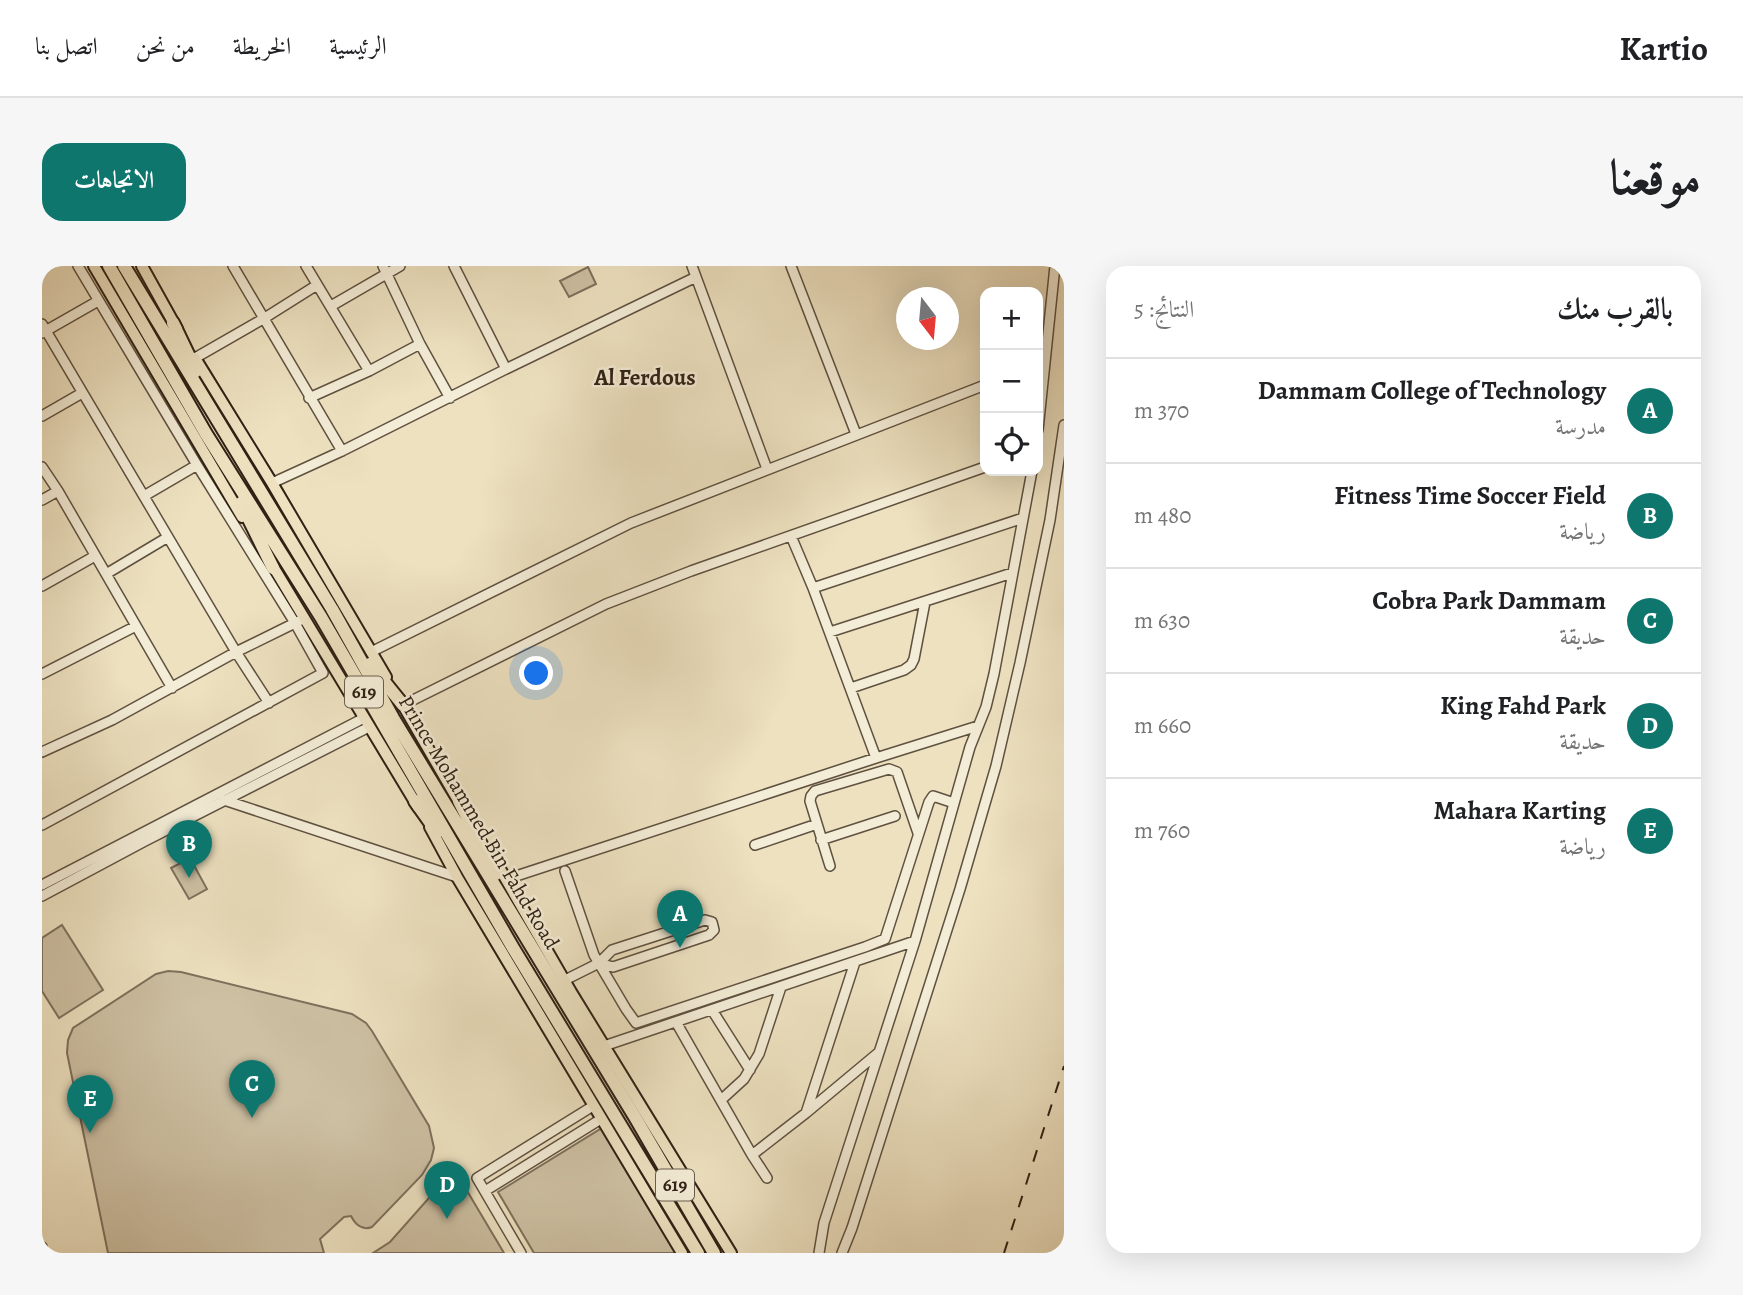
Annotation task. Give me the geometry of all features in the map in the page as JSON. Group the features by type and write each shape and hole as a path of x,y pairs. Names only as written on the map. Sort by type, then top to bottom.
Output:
{"highway":[{"name":"Prince Mohammed Bin Fahd Road","path":"109,266 206,434 321,617 513,948 698,1253"},
{"name":"Prince Mohammed Bin Fahd Road","path":"124,266 332,609 393,718 715,1253"},
{"path":"173,323 256,483"},
{"path":"206,434 273,568"},
{"path":"332,609 369,663 403,705"},
{"path":"415,801 513,948"},
{"path":"459,801 546,970"}],"main road":[{"path":"94,266 273,568 299,621 367,722 415,801 457,877 682,1253"},
{"path":"142,266 173,323 272,483 604,1046 731,1253"}],"street":[{"path":"42,825 323,673 299,621 197,465 78,266"},
{"path":"233,266 342,451"},
{"path":"306,266 369,371"},
{"path":"331,306 385,270 401,266"},
{"path":"454,266 506,369"},
{"path":"692,266 767,469"},
{"path":"791,266 856,434"},
{"path":"1043,356 1055,266"},
{"path":"385,270 420,344 450,398"},
{"path":"272,483 696,277"},
{"path":"195,358 317,285"},
{"path":"98,301 43,329 269,703"},
{"path":"309,398 420,344"},
{"path":"371,652 631,523 980,387"},
{"path":"42,416 82,393"},
{"path":"842,1253 960,889 996,766 1050,520 1064,425"},
{"path":"144,496 197,465"},
{"path":"42,467 172,688"},
{"path":"403,705 606,604 691,571 980,469"},
{"path":"819,1253 824,1223 915,942 970,747 986,707 1031,476"},
{"path":"42,500 58,491"},
{"path":"813,587 1023,518"},
{"path":"791,536 813,587 876,758"},
{"path":"106,574 168,537"},
{"path":"42,586 95,556"},
{"path":"830,632 1012,573"},
{"path":"851,688 904,670 911,665 925,602"},
{"path":"42,752 112,720 299,621"},
{"path":"43,671 136,626"},
{"path":"42,897 221,798 367,722"},
{"path":"507,879 978,726"},
{"path":"830,866 810,801 815,791 889,769 897,772 918,833"},
{"path":"565,871 594,954 636,1023 885,939 929,802 933,796 954,803"},
{"path":"42,885 221,798 457,877"},
{"path":"821,840 895,816"},
{"path":"755,845 817,824"},
{"path":"565,980 599,964 612,950 705,920 712,922 714,930 709,935 613,967 599,964"},
{"path":"604,1046 915,942"},
{"path":"806,1113 855,962"},
{"path":"721,1100 744,1079 759,1054 780,987"},
{"path":"712,1010 750,1070"},
{"path":"676,1022 767,1178"},
{"path":"752,1155 880,1052"},
{"path":"521,1253 478,1178 593,1106"},
{"path":"485,1191 601,1119"},
{"path":"42,1247 43,1253"}],"shaded area":[{"path":"588,267 596,284 569,297 560,281"},
{"path":"190,858 207,889 189,899 171,868"},
{"path":"62,925 103,990 59,1018 42,991 42,938"},
{"path":"168,971 352,1014 366,1023 429,1126 434,1148 431,1160 422,1175 372,1227 362,1227 351,1216 344,1217 320,1239 324,1253 108,1253 67,1053 68,1040 73,1028 156,974"},
{"path":"602,1128 678,1253 534,1253 498,1192"},
{"path":"451,1173 457,1174 504,1253 373,1253 390,1242"}],"railway":[{"path":"1004,1253 1064,1066"}],"place":[{"name":"Fitness Time Soccer Field","path":"189,878"},
{"name":"Dammam College of Technology","path":"680,948"},
{"name":"Cobra Park Dammam","path":"252,1118"},
{"name":"Mahara Karting","path":"90,1133"},
{"name":"King Fahd Park","path":"447,1219"}],"district":[{"name":"Al Ferdous","path":"645,377"}]}
